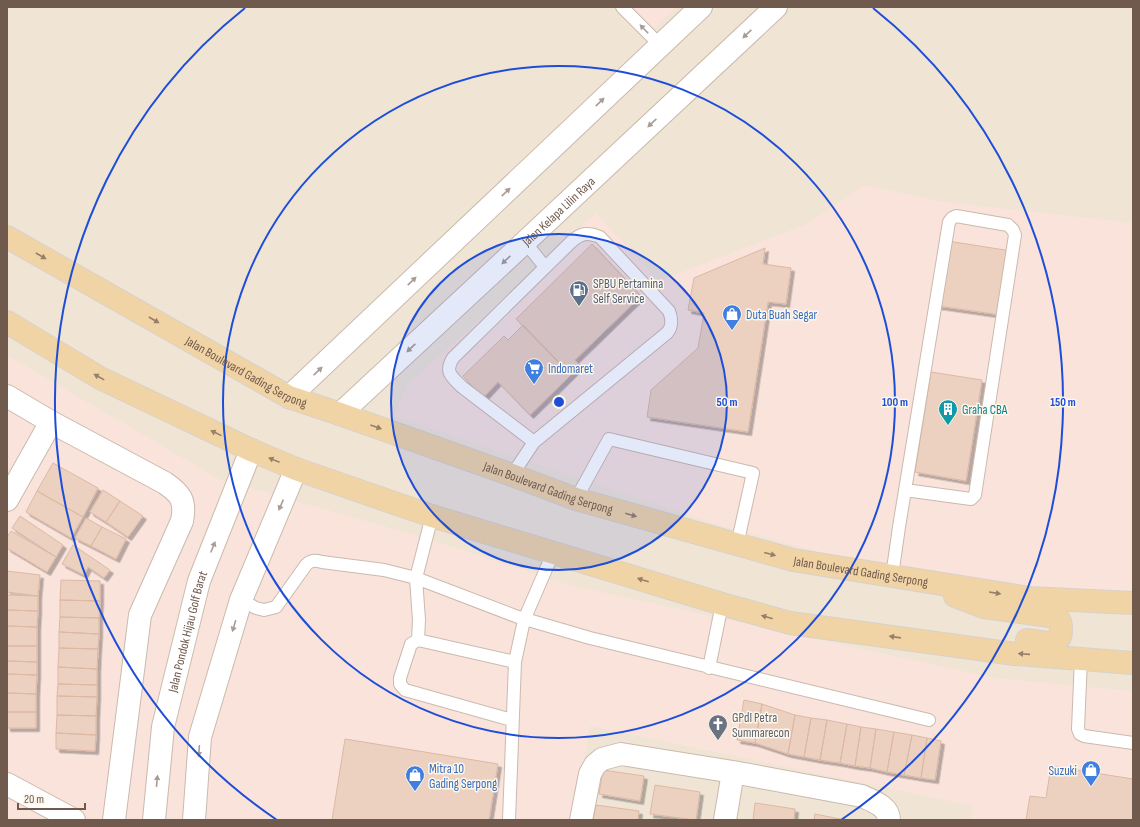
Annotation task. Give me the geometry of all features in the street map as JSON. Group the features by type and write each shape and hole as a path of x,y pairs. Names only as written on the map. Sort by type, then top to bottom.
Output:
{"main road":[{"name":"Jalan Boulevard Gading Serpong","path":"7,237 289,397 576,499 793,560 1029,598 1133,602"},
{"path":"7,322 100,378 251,450 296,469 432,516 553,553 790,623 1015,654 1133,663"},
{"path":"938,643 958,636 972,635 1053,643 1058,640 1061,634 1061,623 1058,618 984,607 956,597 940,584"},
{"path":"1133,613 1079,615 1074,621 1074,643 1078,647 1133,652"}],"street":[{"path":"289,397 700,7"},
{"name":"Jalan Kelapa Lilin Raya","path":"340,414 776,7"},
{"path":"7,396 51,422 166,483 182,498 184,512 182,521 140,615 114,820"},
{"path":"7,500 51,422"},
{"name":"Jalan Pondok Hijau Golf Barat","path":"154,820 162,727 199,581 251,450"},
{"path":"194,820 200,737 241,600 296,469"},
{"path":"581,820 590,774 595,765 602,759 621,754 733,772 862,796 881,805 889,816 889,820"},
{"path":"725,820 733,772"},
{"path":"7,784 74,820"}],"lane":[{"path":"628,9 660,45"},
{"path":"892,576 905,490 949,222 956,216 1008,225 1013,230 1015,235 975,495 971,499 905,490"},
{"path":"512,475 534,442 671,329 672,317 669,311 600,237 590,234 578,236 449,363 449,372 462,387 534,442"},
{"path":"525,242 546,267"},
{"path":"576,499 609,439 753,473 737,545"},
{"path":"418,640 419,620 416,578 432,516"},
{"path":"508,820 515,662 524,620 553,553"},
{"path":"241,600 256,608 264,610 276,607 310,561 315,560 384,570 416,578 524,620 709,668 929,720"},
{"path":"709,668 722,604"},
{"path":"512,720 405,690 400,684 400,678 411,644 418,640 515,662"},
{"path":"1080,658 1079,732 1084,736 1133,743"}],"shaded area":[{"path":"7,7 1133,7 1133,820 7,820"},
{"path":"618,7 678,7 645,36"},
{"path":"864,185 943,202 1133,223 1133,598 1106,597 897,573 718,525 394,416 407,386 596,213 658,281 807,224"},
{"path":"7,355 219,479 422,537 569,585 995,678 1133,691 1133,820 971,820 973,806 590,726 574,820 7,820"}],"building":[{"path":"948,241 1011,251 1001,315 938,306"},
{"name":"SPBU Pertamina Self Service","path":"592,244 641,296 575,360 580,366 571,375 516,319"},
{"name":"Duta Buah Segar","path":"765,248 763,264 791,268 786,304 768,302 748,432 647,417 651,390 698,348 704,313 688,310 694,278"},
{"path":"523,325 571,375 530,415 498,382 483,398 463,376 504,336 508,340"},
{"name":"Graha CBA","path":"931,372 982,380 966,481 915,472"},
{"path":"53,463 98,488 83,517 37,491"},
{"path":"103,490 120,501 106,522 90,512"},
{"path":"37,491 83,517 71,538 26,512"},
{"path":"120,501 143,516 128,537 106,522"},
{"path":"20,516 63,545 56,557 12,528"},
{"path":"86,518 102,527 91,546 75,538"},
{"path":"102,527 126,539 116,559 91,546"},
{"path":"11,531 56,557 47,572 7,548 7,537"},
{"path":"73,545 110,570 104,578 88,567 84,575 62,564"},
{"path":"7,571 40,575 38,596 7,592"},
{"path":"61,580 100,581 100,601 60,600"},
{"path":"7,595 38,596 38,611 7,610"},
{"path":"60,600 100,601 99,618 60,617"},
{"path":"7,610 38,611 37,627 7,626"},
{"path":"60,617 99,618 99,634 59,632"},
{"path":"7,626 37,627 37,646 7,646"},
{"path":"59,632 99,634 98,649 59,648"},
{"path":"7,646 37,646 37,662 7,661"},
{"path":"59,648 98,649 97,669 58,667"},
{"path":"7,661 37,662 37,675 7,674"},
{"path":"58,667 97,669 97,685 58,684"},
{"path":"7,674 37,675 36,694 7,693"},
{"path":"58,684 97,685 97,697 57,696"},
{"path":"7,693 36,694 36,712 7,712"},
{"path":"57,696 97,697 96,716 57,715"},
{"path":"744,700 762,704 755,743 737,740"},
{"path":"762,704 795,715 788,754 755,743"},
{"path":"7,712 36,712 36,728 7,728"},
{"path":"57,715 96,716 96,735 56,733"},
{"path":"795,715 811,718 804,757 788,754"},
{"path":"811,718 827,720 820,760 804,757"},
{"path":"827,720 847,724 840,763 820,760"},
{"path":"847,724 861,727 855,766 840,763"},
{"path":"861,727 876,729 870,768 855,766"},
{"path":"876,729 894,732 887,772 870,768"},
{"path":"894,732 912,735 904,775 887,772"},
{"path":"56,733 96,735 95,751 56,749"},
{"path":"912,735 927,738 921,778 904,775"},
{"path":"927,738 941,741 935,780 921,778"},
{"name":"Mitra 10 Gading Serpong","path":"345,739 498,764 489,820 332,820"},
{"name":"Suzuki","path":"1051,766 1133,779 1133,820 1026,820 1030,796 1046,798"},
{"path":"603,770 644,776 640,801 599,794"},
{"path":"655,785 700,792 696,820 650,814"},
{"path":"755,803 795,809 794,820 753,820"},
{"path":"596,805 639,811 638,820 593,820"},
{"path":"815,814 845,820 814,820"}],"place":[{"name":"SPBU Pertamina Self Service","path":"579,307"},
{"name":"Duta Buah Segar","path":"732,331"},
{"name":"Indomaret","path":"534,385"},
{"name":"Graha CBA","path":"948,426"},
{"name":"GPdI Petra Summarecon","path":"718,741"},
{"name":"Suzuki","path":"1091,787"},
{"name":"Mitra 10 Gading Serpong","path":"415,792"}]}
